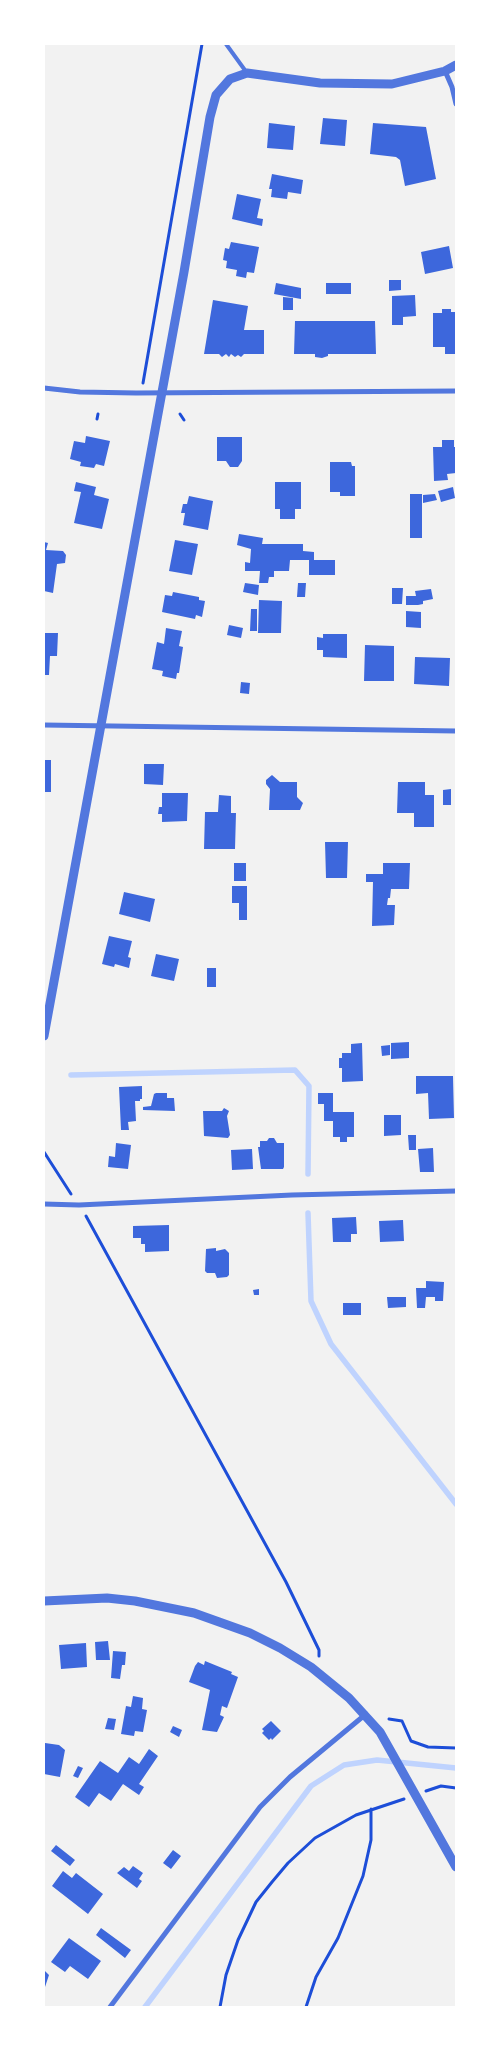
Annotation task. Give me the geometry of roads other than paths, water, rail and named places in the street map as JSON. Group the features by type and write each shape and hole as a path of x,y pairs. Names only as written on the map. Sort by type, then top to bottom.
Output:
{"street":[{"path":"44,1036 210,116 216,95 222,86 230,80 247,73 320,82 371,85 392,84 445,71 456,65"},
{"path":"445,71 452,87 456,104"},
{"path":"44,388 80,392 141,394 456,391"},
{"path":"44,725 456,731"},
{"path":"44,1204 78,1205 292,1194 456,1191"},
{"path":"44,1602 107,1598 151,1604 194,1613 224,1622 265,1640 318,1672 366,1714 386,1742 456,1867"},
{"path":"110,2007 260,1807 290,1777 366,1714"}],"lane":[{"path":"226,44 247,73"}],"waterway":[{"path":"71,1075 295,1070 309,1086 308,1174"},
{"path":"308,1213 311,1301 331,1344 456,1504"},
{"path":"145,2007 311,1786 344,1765 377,1760 456,1768"}]}
